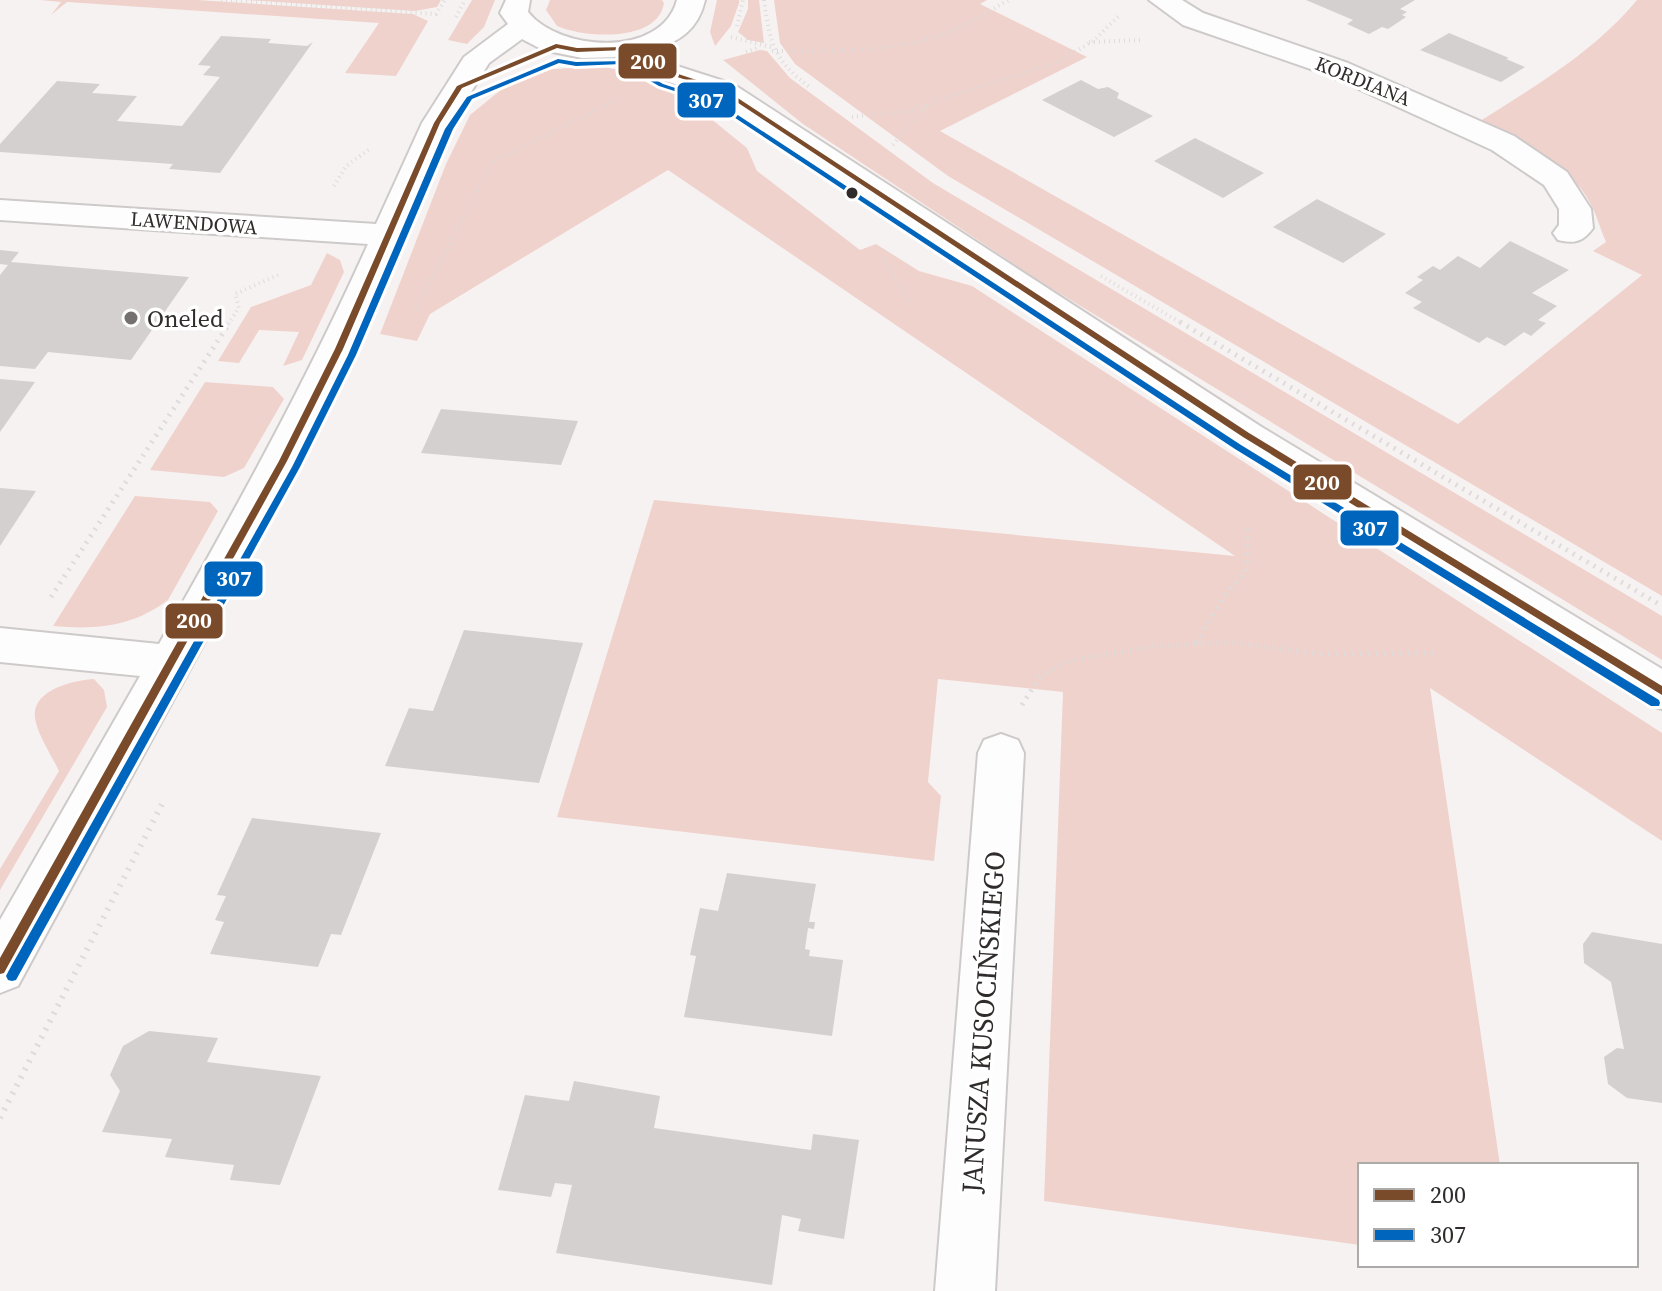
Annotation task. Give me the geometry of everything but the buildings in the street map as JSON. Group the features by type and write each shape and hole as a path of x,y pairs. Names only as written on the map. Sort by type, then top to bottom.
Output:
{"street":[{"path":"459,87 556,46 601,51 654,41 676,29 687,17 691,0"},
{"name":"KORDIANA","path":"1163,0 1193,19 1338,69 1503,143 1556,179 1575,209 1576,228 1570,233"},
{"path":"0,969 283,461 339,349 437,123 478,57 520,14 556,46"},
{"path":"676,29 722,90"},
{"path":"625,48 667,72 722,90 1246,435 1662,691"},
{"name":"LAWENDOWA","path":"0,210 388,235"},
{"path":"9,646 171,662"},
{"name":"JANUSZA KUSOCIŃSKIEGO","path":"965,1291 1001,753"}],"path":[{"path":"221,0 436,14 445,0"},
{"path":"450,26 465,0"},
{"path":"764,0 771,49 792,74 816,91"},
{"path":"731,37 771,49 870,49 949,32 1009,0"},
{"path":"852,117 908,111 937,99 1029,74 1071,54 1113,25 1122,13"},
{"path":"412,317 492,162 632,93"},
{"path":"893,145 908,123 937,99"},
{"path":"840,108 863,124"},
{"path":"883,138 905,154"},
{"path":"9,646 239,308 235,294 282,274 346,166 374,146"},
{"path":"1100,276 1662,606"},
{"path":"1196,644 1224,596 1246,571 1248,527"},
{"path":"1001,753 1027,695 1040,676 1069,661 1156,646 1230,642 1319,654 1439,653"},
{"path":"0,1118 166,795"}],"shaded area":[{"path":"40,0 197,0 413,14 428,21 396,76 345,73 379,23 67,2 51,15 61,2"},
{"path":"246,0 441,0 437,7 415,11"},
{"path":"472,0 495,0 484,27 467,44 448,40"},
{"path":"550,0 662,0 664,3 659,16 649,25 635,31 601,35 557,26 546,10"},
{"path":"717,0 739,0 739,3 731,26 715,46 710,32"},
{"path":"748,0 759,0 764,43 748,40 738,32 748,9"},
{"path":"774,0 987,0 980,4 1087,57 940,131 1458,424 1642,275 1593,251 1606,242 1589,201 1568,175 1539,155 1477,123 1542,82 1582,52 1637,0 1662,0 1662,596 948,176 795,64 780,43"},
{"path":"767,51 790,78 933,183 1662,616 1662,660 1041,282 803,124 723,60"},
{"path":"600,66 651,77 678,92 747,148 757,171 860,250 876,244 919,271 972,286 1662,733 1662,841 1430,688 1500,1163 1358,1163 1358,1245 1044,1201 1063,692 938,679 928,782 941,796 934,861 557,817 654,500 1235,556 668,170 430,314 417,341 380,334 446,164 470,115 502,89 540,70"},
{"path":"327,253 340,260 344,272 302,360 283,366 299,332 259,330 239,363 218,361 251,307 311,285"},
{"path":"205,382 273,387 284,399 244,468 224,477 150,470"},
{"path":"135,496 210,502 218,511 168,600 141,616 113,625 53,626"},
{"path":"94,679 104,690 107,707 0,890 0,869 59,771 39,731 36,708 40,700 56,688"}],"transit line":[{"name":"200","path":"0,969 283,461 339,349 437,123 459,87 556,46 577,50 625,48 667,72 722,90 1246,435 1662,691"},
{"name":"307","path":"12,976 296,467 352,355 449,129 469,98 558,61 576,64 622,62 661,85 716,103 1238,447 1655,703"}],"place":[{"name":"Oneled","path":"131,318"}]}
